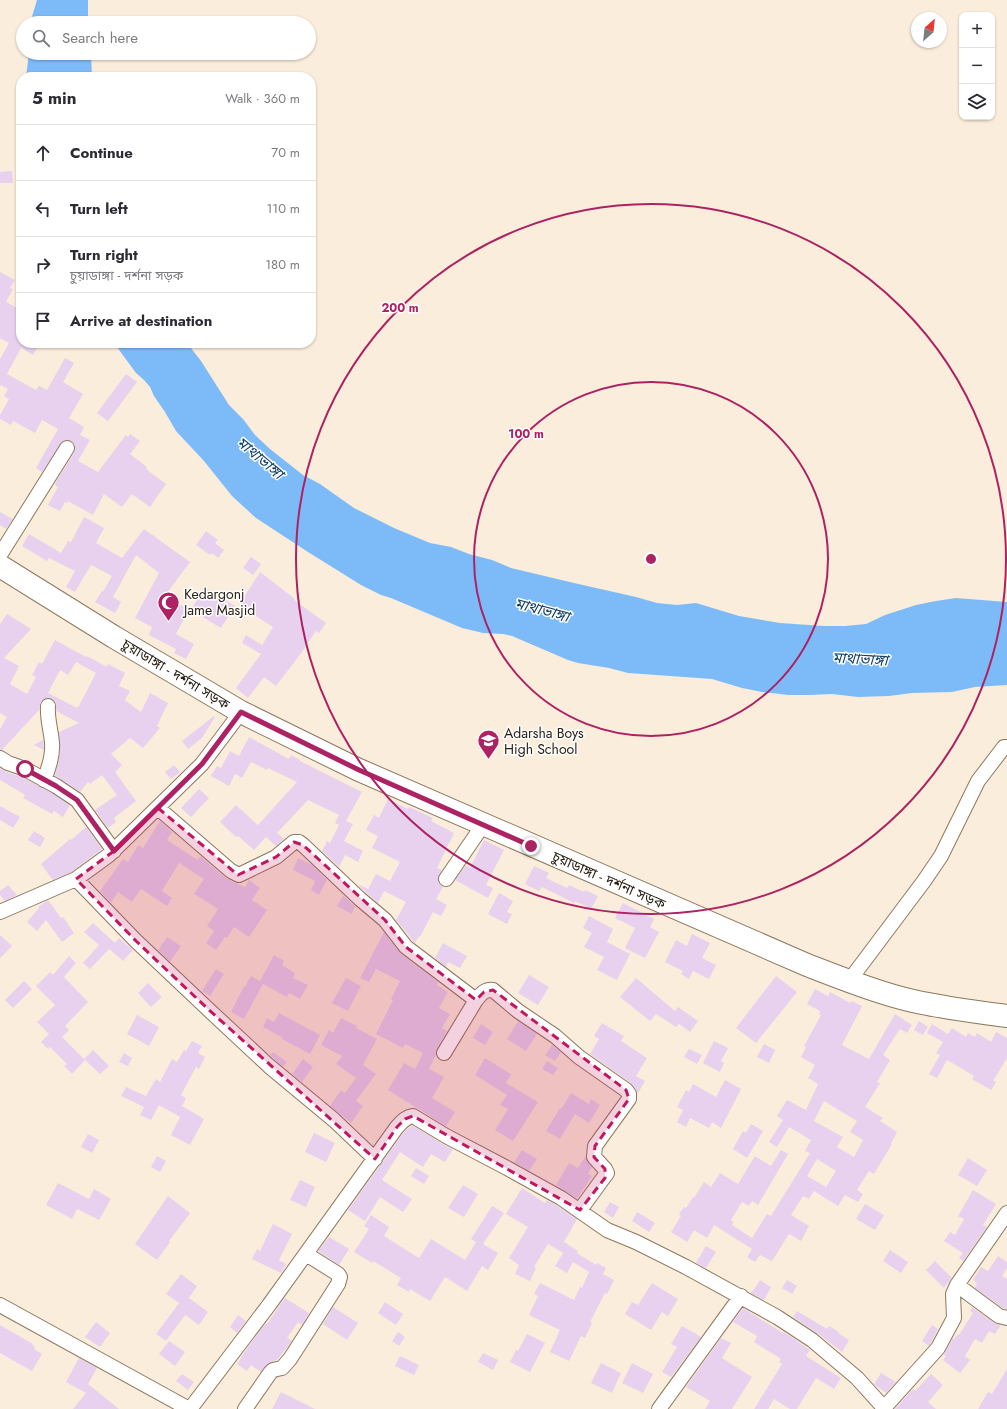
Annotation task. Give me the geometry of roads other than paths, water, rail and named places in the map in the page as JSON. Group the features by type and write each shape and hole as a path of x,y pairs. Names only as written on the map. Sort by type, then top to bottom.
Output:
{"main road":[{"name":"চুয়াডাঙ্গা - দর্শনা সড়ক","path":"0,566 114,637 241,712 359,770 807,965 912,1001 1007,1016"}],"street":[{"path":"0,555 67,448"},
{"path":"44,780 51,763 52,744 47,716 48,706"},
{"path":"0,912 76,879 114,851 202,764 241,712"},
{"path":"850,981 941,856 978,781 1004,747 1007,747"},
{"path":"0,758 8,763 25,769 56,786 77,800 114,851"},
{"path":"158,808 225,866 239,875 276,857 294,842 299,842 360,899 385,920 406,947 476,1000"},
{"path":"446,879 483,825"},
{"path":"76,879 136,941 269,1066 334,1120 375,1159"},
{"path":"444,1053 476,1000 488,989 493,990 518,1011 555,1036 580,1057 626,1090 629,1094 629,1099 595,1146 594,1158 605,1169 607,1174 580,1210"},
{"path":"0,1305 190,1409 269,1305 397,1127 405,1118 408,1116 413,1116 446,1136 507,1168 580,1210 607,1230 636,1242 686,1267 777,1317 812,1340 857,1378 884,1409 938,1348 954,1318 953,1294 957,1285 1007,1213"},
{"path":"246,1409 270,1373 273,1370 282,1368 290,1359 338,1284 340,1277 338,1274 306,1254"},
{"path":"957,1285 999,1316 1007,1318"},
{"path":"659,1409 741,1296"}],"water":[{"path":"37,0 88,0 88,16 32,16"},
{"path":"28,60 91,60 92,72 27,72"},
{"name":"মাথাভাঙ্গা","path":"118,348 191,348 229,405 243,419 255,435 303,475 320,484 354,508 394,528 430,543 451,547 469,554 492,560 511,568 657,603 677,605 696,603 739,616 780,623 845,626 866,624 885,615 916,605 956,598 1007,602 1007,685 975,687 952,692 912,693 889,696 858,697 832,694 789,695 742,688 712,679 628,673 578,663 512,636 483,633 462,628 381,595 361,585 256,518 232,496 204,461 176,431 150,387 136,373"}],"place":[{"name":"Kedargonj Jame Masjid","path":"169,622"},
{"name":"Adarsha Boys High School","path":"488,760"}]}
